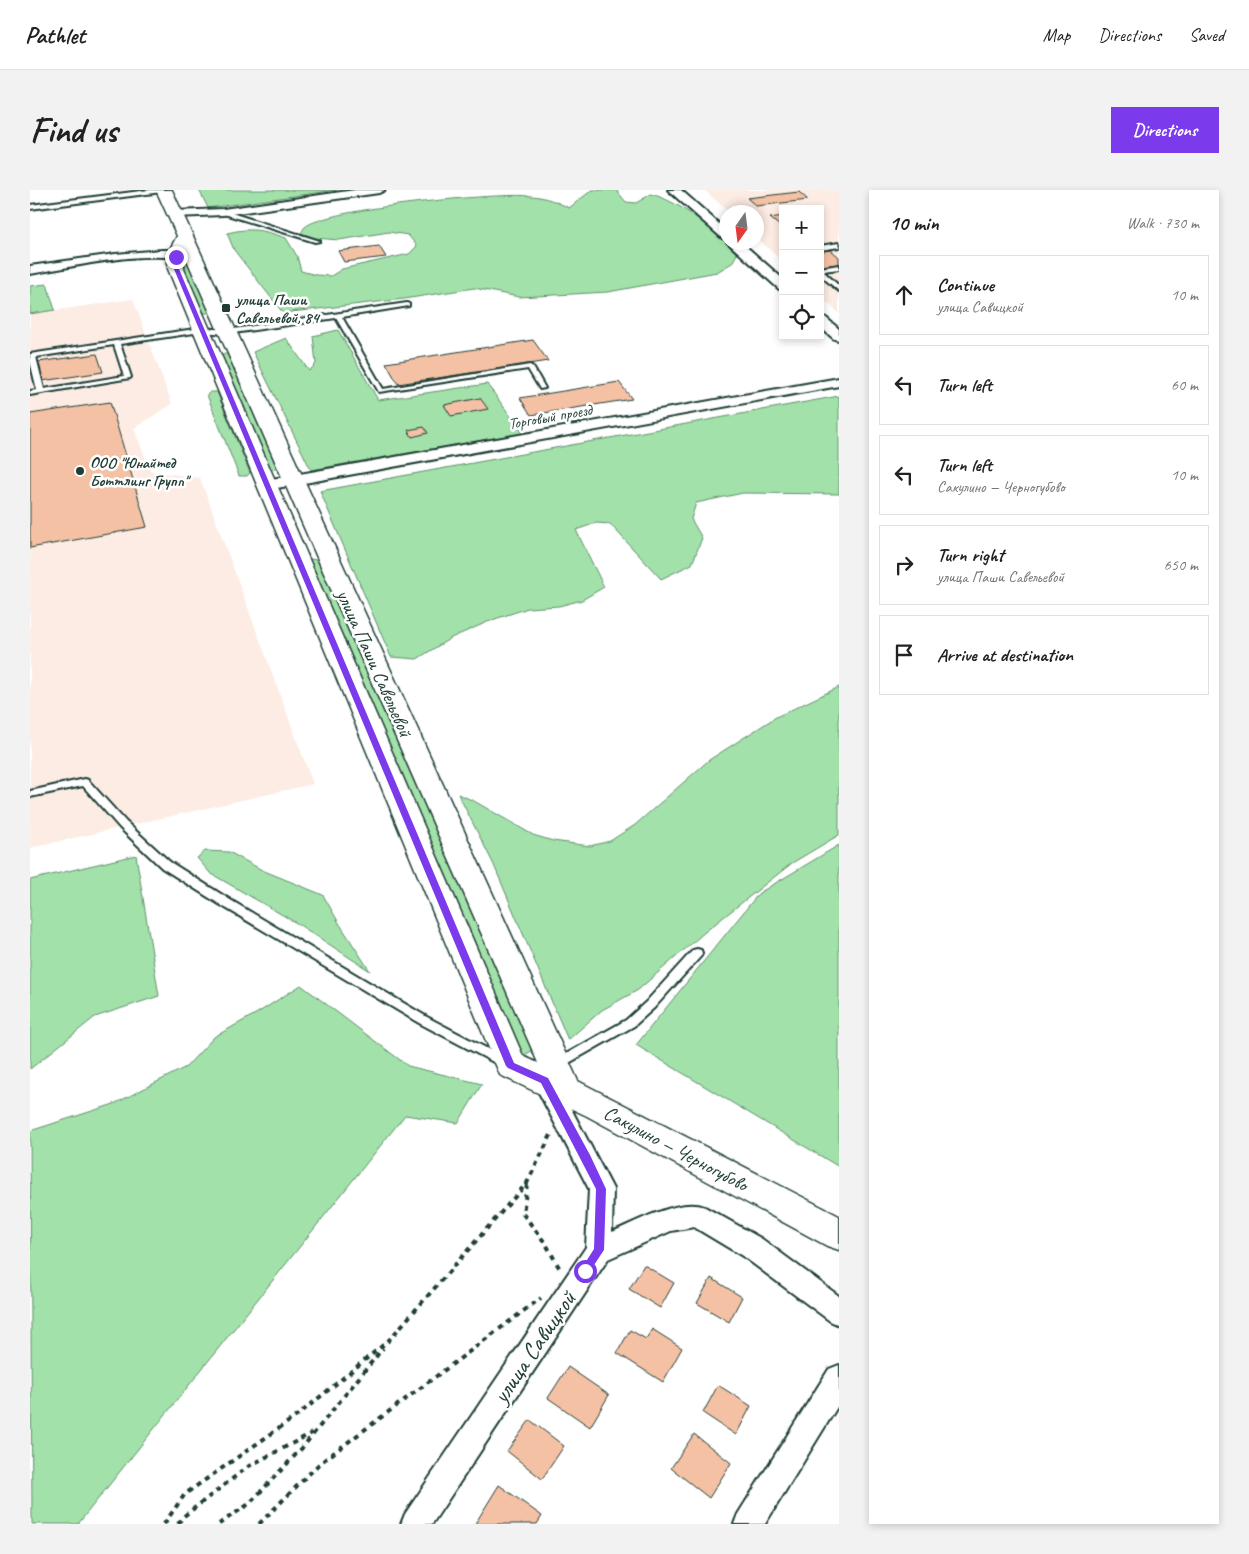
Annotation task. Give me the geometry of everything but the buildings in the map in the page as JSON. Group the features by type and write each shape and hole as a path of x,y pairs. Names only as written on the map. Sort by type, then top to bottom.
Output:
{"street":[{"name":"улица Паши Савельевой","path":"163,190 175,214 186,248 227,332 294,480 557,1087"},
{"path":"175,214 223,212 379,190"},
{"path":"674,190 719,230"},
{"name":"улица Паши Савельевой","path":"186,248 176,269 511,1066"},
{"path":"30,270 186,248"},
{"path":"742,250 779,282"},
{"path":"824,323 839,336"},
{"name":"Торговый проезд","path":"266,485 839,382"},
{"name":"Сакулино — Черногубово","path":"511,1066 557,1087 839,1234"},
{"path":"557,1087 601,1189 592,1260"},
{"path":"592,1260 670,1220 696,1215 753,1248 839,1312"},
{"name":"улица Савицкой","path":"415,1524 592,1260"},
{"path":"748,1524 839,1379"}],"lane":[{"path":"30,206 163,190"},
{"path":"223,212 317,241"},
{"path":"824,247 839,245"},
{"path":"824,270 839,267"},
{"path":"824,275 839,289"},
{"path":"41,391 31,356 202,330 227,332 407,305"},
{"path":"338,315 381,391 530,367 542,388"},
{"path":"30,393 128,377 116,343"},
{"path":"30,794 85,782 123,825 166,864 228,904 422,1020 511,1066"},
{"path":"557,1087 650,1005 697,953"}],"path":[{"path":"557,1087 527,1184 523,1214 546,1244 566,1281 592,1260"},
{"path":"219,1524 248,1504 314,1432 388,1341 527,1184"},
{"path":"259,1524 320,1463 550,1292"},
{"path":"164,1524 185,1494 298,1414 388,1341"},
{"path":"178,1524 184,1516 249,1466 314,1432"}],"shaded area":[{"path":"704,190 839,190 839,313 824,300 824,205 779,205 779,258 764,244 764,205 721,205"},
{"path":"133,299 172,404 134,428 150,471 200,478 313,784 30,848 30,314"}],"green space":[{"path":"199,190 337,190 208,208"},
{"path":"592,190 616,190 626,202 636,203 651,194 686,210 719,236 719,250 733,250 737,254 732,263 717,272 608,292 519,297 474,288 404,299 283,313 234,250 227,233 257,230 286,238 297,256 301,271 331,276 342,269 409,254 417,246 408,235 389,232 339,240 315,238 301,233 304,227 320,220 378,208 486,196 514,195 537,197 551,200 569,208"},
{"path":"188,259 211,311 208,313 201,313 178,261"},
{"path":"47,284 55,310 30,314 30,286"},
{"path":"338,330 378,400 487,384 523,433 311,470 253,352 286,338 309,371 316,364 313,336"},
{"path":"230,354 279,467 277,469 268,469 219,356"},
{"path":"210,392 217,392 250,473 247,476 239,476 207,395"},
{"path":"839,396 839,494 743,493 696,503 691,519 702,538 692,564 661,579 610,524 596,523 576,530 604,587 582,600 559,606 528,608 492,620 451,638 417,659 391,657 320,491"},
{"path":"310,559 319,560 532,1046 530,1052 524,1055 518,1052 305,563"},
{"path":"839,687 839,835 792,863 706,931 638,990 602,1010 568,1040 493,863 458,794 474,801 533,835 553,841 590,846 610,841 635,825 709,760 776,717"},
{"path":"839,845 839,1167 636,1045 759,893"},
{"path":"205,851 229,852 262,870 323,895 370,971 298,924 210,873 197,858"},
{"path":"136,855 159,996 95,1017 30,1069 30,880"},
{"path":"301,985 408,1066 482,1084 458,1123 405,1115 78,1524 32,1524 30,1131 114,1104 186,1067 214,1037 259,1012"}],"place":[{"name":"улица Паши Савельевой, 84","path":"226,308"},
{"name":"ООО \"Юнайтед Боттлинг Групп\"","path":"80,471"}],"route":[{"path":"176,257 176,269 511,1066 545,1081 601,1189 599,1250 585,1271"}]}
